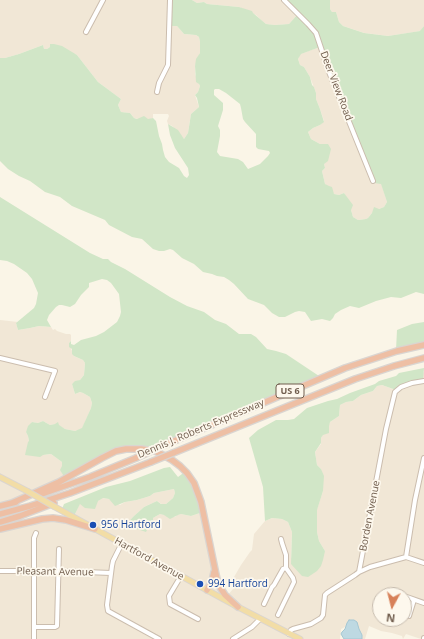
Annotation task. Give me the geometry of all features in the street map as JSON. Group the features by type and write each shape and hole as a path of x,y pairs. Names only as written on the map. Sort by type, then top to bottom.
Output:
{"highway":[{"name":"Dennis J. Roberts Expressway","path":"0,506 77,482 339,370 384,355 424,345"},
{"name":"Dennis J. Roberts Expressway","path":"0,514 83,489 355,379 424,358"},
{"path":"12,503 59,482 111,453 131,448 155,451 168,457 176,463 186,472 194,483 202,507 217,580 227,598 241,606"},
{"path":"0,522 44,507 83,489"},
{"path":"0,529 42,519 53,518 66,520 95,529"},
{"path":"207,590 214,576 214,564"}],"main road":[{"name":"Hartford Avenue","path":"0,476 181,576 241,606 260,619 300,639"}],"street":[{"path":"86,32 103,0"},
{"path":"157,92 159,83 168,65 170,0"},
{"name":"Deer View Road","path":"284,0 316,33 329,72 373,181"},
{"path":"0,358 55,371 45,397"},
{"name":"Borden Avenue","path":"359,572 394,393 401,387 424,381"},
{"path":"406,557 415,500 424,458"},
{"path":"34,639 34,538 36,533"},
{"path":"278,616 294,582 286,568 286,555 281,540"},
{"path":"122,543 113,561 107,605 108,611 159,639"},
{"path":"34,627 57,626 59,549"},
{"path":"289,634 291,630 311,624 321,618 323,615 325,595 327,592 359,572 370,567 406,557 424,563"},
{"path":"264,604 283,569 286,568"},
{"name":"Pleasant Avenue","path":"0,571 58,571 111,574"},
{"path":"181,576 169,596 170,604 198,619"},
{"path":"412,606 414,600 424,603"},
{"path":"233,639 252,627 260,619"}],"shaded area":[{"path":"0,0 170,0 177,26 184,34 196,35 199,37 200,42 200,53 195,66 195,74 200,86 195,95 199,107 191,114 188,133 184,139 172,126 168,124 168,114 153,114 153,118 151,119 138,119 134,118 130,113 121,112 118,105 121,99 98,82 77,55 50,47 44,49 43,45 19,54 0,58"},
{"path":"192,0 283,0 297,15 289,24 266,24 256,15 239,7 207,4 204,2 197,3"},
{"path":"330,0 424,0 424,26 421,31 388,36 364,33 343,26 339,22 336,12 332,12 330,9"},
{"path":"320,47 382,186 387,202 384,207 372,213 366,219 358,220 353,217 351,207 344,193 339,195 334,194 325,184 322,171 325,168 324,164 328,144 320,144 311,139 308,132 324,121 310,77 304,67 300,65 298,59 300,54"},
{"path":"0,320 18,322 16,323 18,330 39,326 51,327 53,330 55,329 66,334 70,334 71,341 69,343 74,356 83,360 85,363 84,375 80,380 72,384 75,394 80,392 83,393 90,397 92,403 82,429 75,431 65,429 55,424 50,425 43,421 38,423 32,422 26,432 29,441 43,455 51,454 62,462 65,478 31,495 0,504"},
{"path":"424,372 424,639 406,634 403,639 402,636 381,631 369,626 365,639 360,639 354,620 341,629 340,639 0,639 0,528 47,517 89,526 74,516 80,503 98,501 102,498 109,499 120,505 125,502 150,496 154,493 174,489 175,493 173,498 166,504 163,505 157,501 144,507 131,519 153,518 160,514 175,517 181,514 191,516 203,512 217,580 227,596 233,589 234,577 252,550 254,534 265,521 272,518 282,519 288,522 292,532 291,558 325,551 319,541 317,532 317,509 323,491 321,469 317,465 315,452 321,444 321,438 330,422 339,416 340,405 353,401 361,395 373,391 377,386 382,385 396,390"}],"green space":[{"path":"170,0 192,0 197,3 204,2 207,4 239,7 252,11 266,24 275,25 289,24 297,15 283,0 330,0 330,9 332,12 336,12 339,22 343,26 364,33 388,36 420,31 424,26 424,294 416,292 401,298 391,297 359,308 350,306 335,314 330,321 322,319 311,321 305,312 299,311 285,317 279,317 272,313 264,305 248,299 234,284 224,277 203,272 173,250 170,249 159,251 153,249 142,239 132,237 109,225 105,220 72,206 60,197 45,192 30,181 8,169 0,161 0,58 19,54 43,45 44,49 47,49 50,47 50,44 54,44 62,46 77,55 98,82 121,99 118,105 121,112 130,113 137,119 144,116 148,119 153,118 156,121 165,157 169,162 179,168 187,178 189,175 188,168 175,148 168,124 178,130 184,139 188,133 191,114 199,107 195,95 200,86 196,82 195,66 196,59 200,53 200,42 199,37 196,35 184,34 177,26 170,26","holes":["320,47 372,179 374,183 381,184 387,202 384,207 379,209 374,207 372,213 366,219 358,220 353,217 351,210 353,205 344,193 339,195 334,194 332,187 325,184 322,171 325,168 324,164 328,161 331,149 328,144 320,144 311,139 308,132 324,122 310,77 304,67 300,65 298,59 301,54","215,89 219,89 226,93 240,104 243,119 256,134 256,147 258,149 269,151 270,153 268,156 260,164 248,169 243,162 238,159 220,156 217,152 220,136 218,126 223,110 223,103 214,95"]},
{"path":"0,197 90,253 103,259 108,259 170,297 187,306 204,312 215,320 226,324 239,334 251,334 256,337 267,349 286,354 319,376 153,449 126,448 65,478 60,470 62,462 51,454 40,457 25,455 29,441 26,432 28,426 32,422 38,423 43,421 50,425 58,422 59,425 65,429 75,431 82,428 92,403 90,397 83,393 80,392 75,394 72,384 75,381 80,380 84,375 85,363 83,360 72,354 72,349 69,347 69,343 71,341 71,344 74,345 81,340 96,336 117,322 121,312 119,294 107,280 102,279 89,283 89,287 75,304 70,307 59,305 49,315 47,320 51,327 39,326 18,330 16,323 34,308 38,293 32,279 27,273 14,264 0,260"},
{"path":"424,322 424,344 396,350 397,330 412,324"},
{"path":"424,368 423,381 396,390 382,385 377,386 373,391 361,395 353,401 340,405 339,416 330,422 329,433 323,435 321,438 321,443 315,452 317,465 321,469 324,476 323,491 317,510 317,532 319,541 325,551 321,566 317,571 308,577 302,576 291,564 292,532 288,522 282,519 272,518 265,521 263,487 249,438 258,430 276,420 294,419 307,408 337,399 379,381 396,376 399,373"},
{"path":"170,467 178,477 186,471 203,512 191,516 181,514 170,519 160,514 153,518 152,526 148,528 146,532 128,526 131,519 144,507 157,501 161,504 166,504 173,498 175,493 174,489 154,493 150,496 115,506 109,499 103,498 98,501 95,509 85,508 80,504 74,516 62,509 64,504 106,487 130,481"}],"water":[{"path":"349,620 354,620 357,622 362,639 344,639 341,634"}],"place":[{"name":"956 Hartford","path":"93,525"},
{"name":"994 Hartford","path":"200,584"}]}
